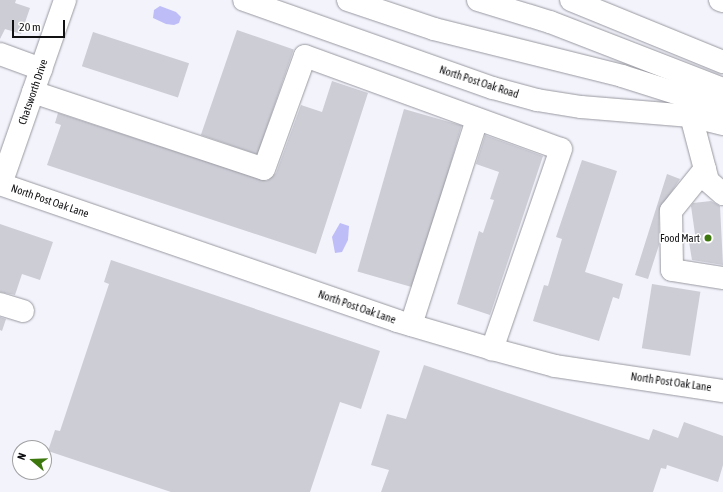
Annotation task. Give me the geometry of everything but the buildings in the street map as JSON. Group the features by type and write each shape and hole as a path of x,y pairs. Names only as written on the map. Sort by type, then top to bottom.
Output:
{"main road":[{"name":"Chatsworth Drive","path":"0,184 65,0"},
{"name":"North Post Oak Road","path":"244,0 493,88 537,100 691,116 723,124"},
{"path":"348,0 434,28 507,48 622,76 723,108"},
{"path":"478,0 550,22 723,89"},
{"path":"571,0 723,62"},
{"path":"0,54 41,69"},
{"path":"33,92 264,169 305,56 561,149 492,350"},
{"path":"691,116 708,181 723,194"},
{"path":"411,325 478,119"},
{"path":"705,169 671,211 672,270 723,278"},
{"name":"North Post Oak Lane","path":"0,184 411,325 492,350 555,366 723,391"},
{"path":"0,304 23,311"}],"water":[{"path":"160,6 176,12 181,17 179,23 174,25 166,24 153,18 154,10"},
{"path":"340,223 349,226 348,240 342,252 335,253 332,237"}],"place":[{"name":"Food Mart","path":"708,238"}]}
